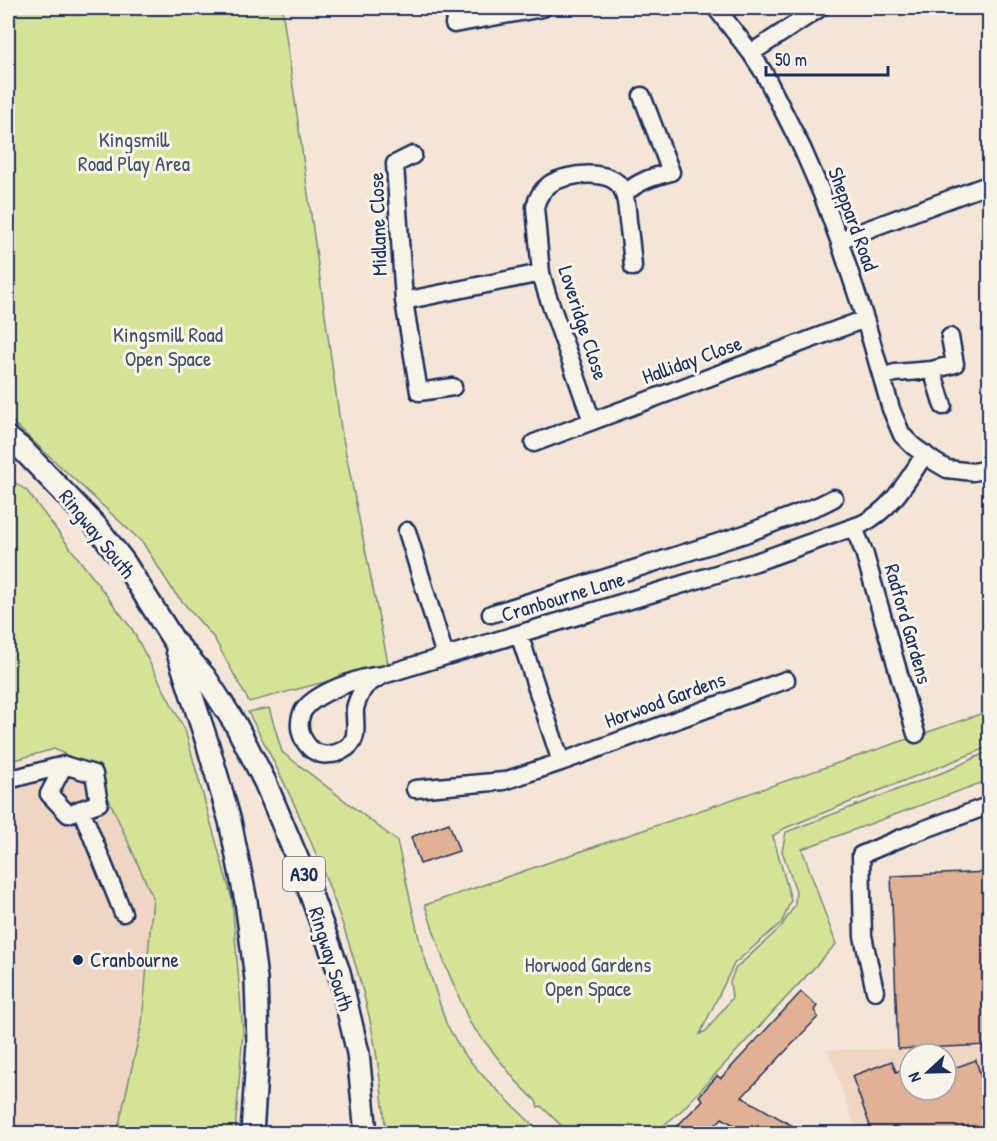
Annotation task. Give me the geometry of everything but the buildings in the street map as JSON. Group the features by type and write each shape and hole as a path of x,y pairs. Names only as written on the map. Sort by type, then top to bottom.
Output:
{"main road":[{"name":"Ringway South","path":"8,438 22,449 96,526 124,562 174,641 205,677 236,725 265,782 302,870 339,972 358,1053 366,1134"},
{"name":"Ringway South","path":"174,641 230,821 246,902 256,979 258,1043 252,1134"}],"street":[{"path":"454,24 543,8"},
{"name":"Sheppard Road","path":"716,8 751,53 802,148 839,240 894,417 902,435 924,454"},
{"path":"751,53 820,8"},
{"path":"633,267 624,194 634,185 646,179 671,172 642,96"},
{"name":"Midlane Close","path":"413,155 395,164 404,301 419,392 453,387"},
{"name":"Loveridge Close","path":"592,421 547,294 542,273 535,207 537,198 548,185 566,178 595,174 610,178 616,182 624,194"},
{"path":"839,240 990,184"},
{"name":"Midlane Close","path":"404,301 542,273"},
{"name":"Halliday Close","path":"534,443 865,319"},
{"path":"882,377 895,373 932,370 955,364 950,337"},
{"path":"932,370 944,406"},
{"path":"924,454 947,469 973,472 990,469"},
{"name":"Cranbourne Lane","path":"383,675 363,689 355,707 356,731 353,741 347,748 328,755 308,746 299,727 302,712 328,691 756,562 854,528 875,518 890,504 924,454"},
{"name":"Cranbourne Lane","path":"491,614 745,534 834,498"},
{"name":"Radford Gardens","path":"854,528 864,552 916,735"},
{"path":"407,531 445,656"},
{"path":"745,534 756,562"},
{"path":"519,634 561,762"},
{"name":"Horwood Gardens","path":"416,789 504,781 786,680"},
{"path":"8,780 64,765 94,774 99,803 68,814 49,794 64,765"},
{"path":"875,991 863,936 861,855 990,806"},
{"path":"81,809 123,913"}],"shaded area":[{"name":"Cranbourne","path":"95,768 153,898 142,1023 117,1133 8,1133 8,789"},
{"path":"989,1047 989,1133 857,1133 828,1050 898,1049 898,1102 958,1102 958,1048"}],"green space":[{"name":"Kingsmill Road Open Space","path":"35,8 282,8 341,429 388,663 382,667 249,702 214,638 174,592 143,543 8,418 8,12"},
{"path":"8,478 27,491 132,629 185,730 232,899 243,1032 235,1133 117,1133 142,1023 153,898 95,768 54,749 8,762"},
{"path":"269,708 282,752 397,841 420,943 446,1023 463,1053 541,1133 386,1133 372,1031 347,937 303,823 248,712"},
{"name":"Horwood Gardens Open Space","path":"989,711 989,747 785,828 773,836 791,900 782,922 734,964 700,1034 706,1031 732,998 730,982 735,969 781,927 795,905 796,891 782,851 786,832 949,770 989,751 989,780 802,849 836,944 683,1109 655,1133 569,1133 541,1106 538,1107 536,1101 516,1081 470,1023 444,962 425,905"}],"place":[{"name":"Cranbourne","path":"78,960"}],"park label":[{"name":"Kingsmill Road Play Area","path":"134,152"}]}
